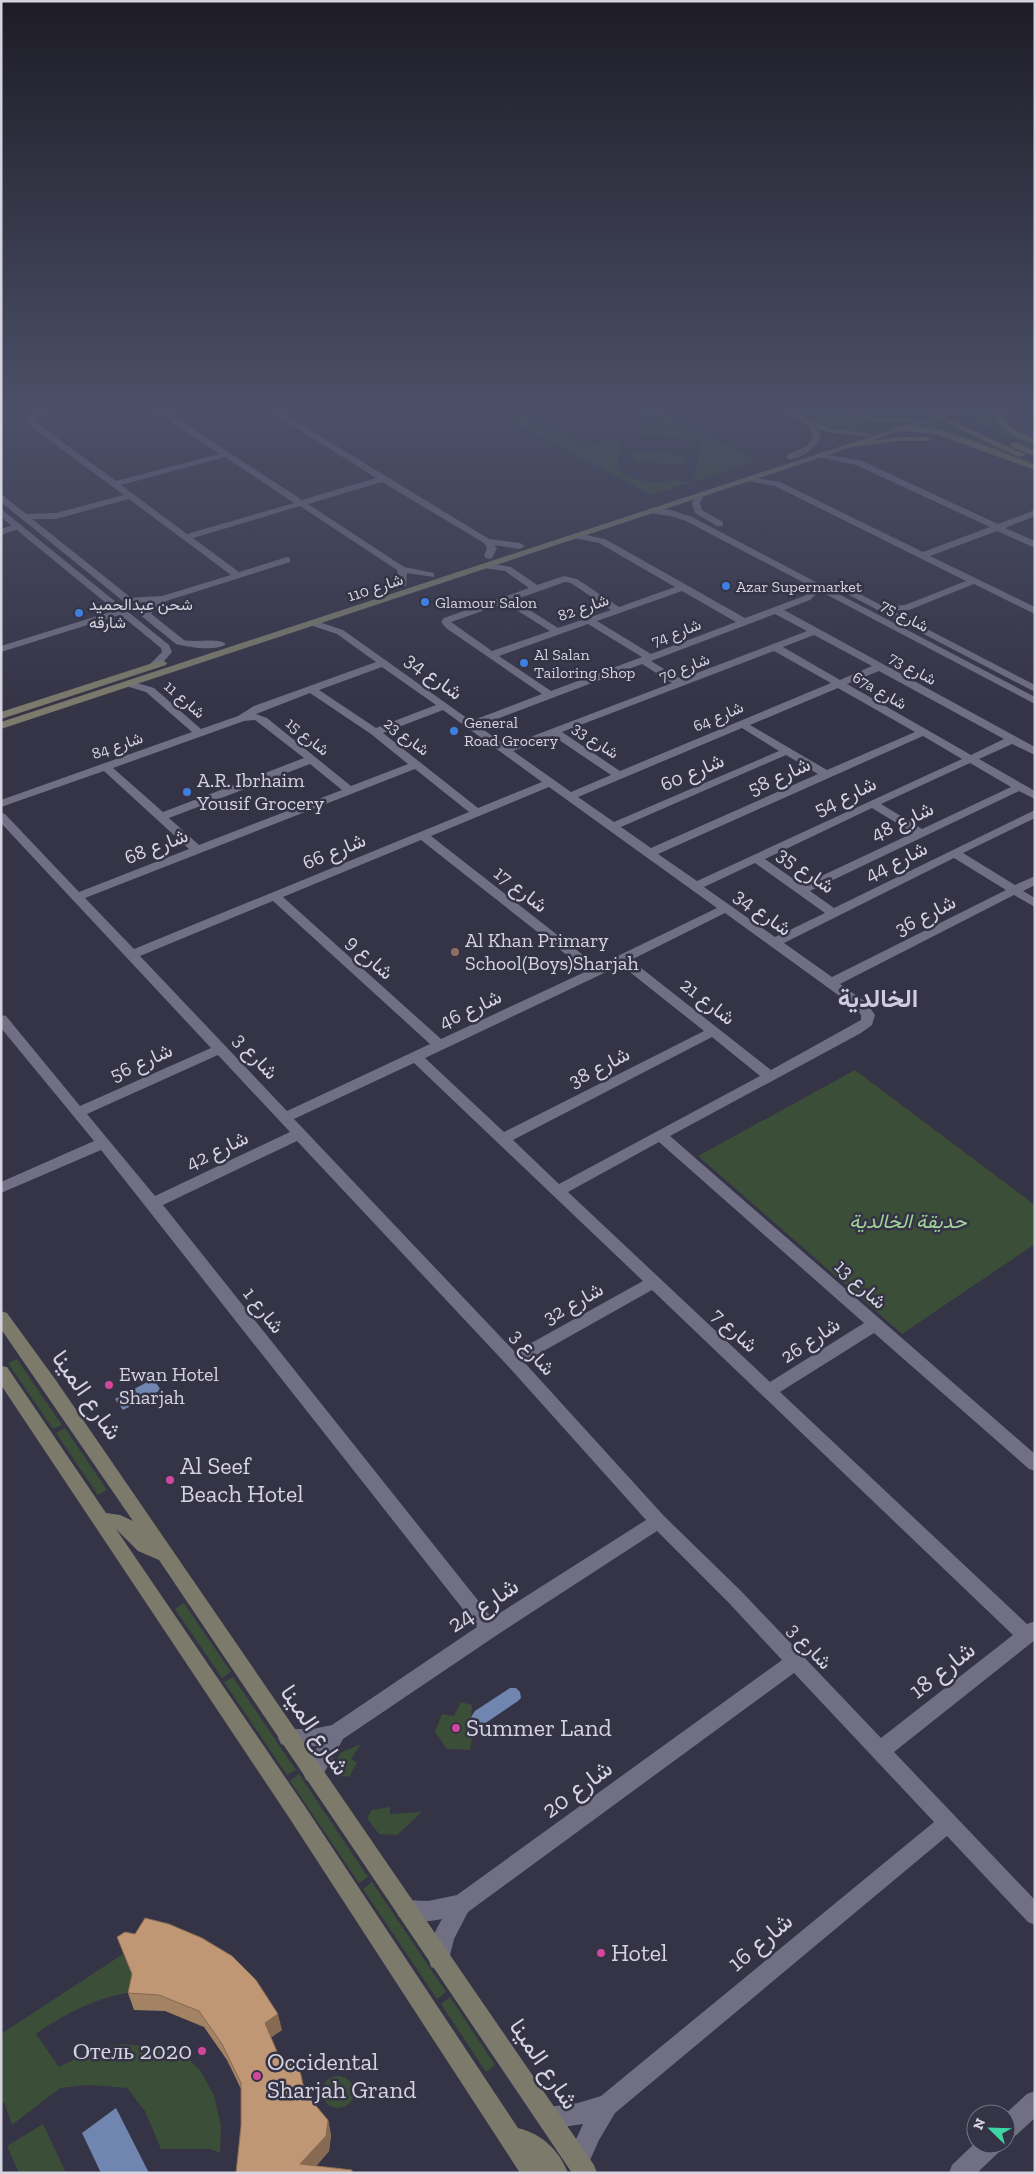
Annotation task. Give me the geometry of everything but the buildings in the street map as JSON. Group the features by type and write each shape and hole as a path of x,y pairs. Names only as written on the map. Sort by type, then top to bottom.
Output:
{"main road":[{"name":"شارع 110","path":"1,726 337,615 488,561 520,546 623,512"},
{"name":"شارع 110","path":"1,716 431,575 488,561 507,559 647,512"},
{"path":"208,658 211,653 227,647 221,644"},
{"path":"42,712 41,710 44,706 85,692 93,686"},
{"name":"شارع المينا","path":"1,1317 582,2167"},
{"path":"1,1372 102,1521 534,2173"},
{"path":"102,1521 113,1520 123,1522 142,1546 164,1554"},
{"path":"513,2139 539,2148 557,2173"}],"street":[{"name":"شارع 11","path":"2,512 166,648 165,656 154,666"},
{"path":"20,512 184,644 221,644"},
{"path":"26,517 56,516 69,512"},
{"path":"154,512 237,575"},
{"path":"187,537 270,512"},
{"path":"312,512 401,569 431,575"},
{"path":"439,512 487,541 520,546"},
{"name":"شارع 75","path":"660,512 682,516 1035,701"},
{"path":"682,516 686,512"},
{"name":"شارع 75","path":"700,512 707,518 1035,689"},
{"path":"834,512 1035,611"},
{"path":"964,512 1035,545"},
{"path":"922,556 1035,513"},
{"path":"40,529 56,516"},
{"path":"1,532 18,526"},
{"path":"599,528 602,541"},
{"path":"577,536 602,541 744,622"},
{"path":"487,541 492,548 488,561 508,570 535,588"},
{"path":"507,559 508,570"},
{"path":"146,615 152,606 164,599 287,560"},
{"path":"70,568 80,570 95,580 107,582"},
{"path":"401,569 404,576 403,584"},
{"path":"882,609 906,608 974,581"},
{"path":"550,695 449,626 446,622 450,618 535,588 552,583 566,582 577,584 619,611"},
{"name":"شارع 82","path":"491,655 684,587"},
{"name":"شارع 74","path":"807,598 818,587"},
{"name":"شارع 74","path":"470,725 807,598 834,595"},
{"path":"128,600 164,599"},
{"path":"506,599 558,632"},
{"path":"862,609 871,610 889,618 898,618 906,608"},
{"name":"شارع 73","path":"776,610 1011,740 1032,748"},
{"path":"2,648 123,611"},
{"path":"337,615 336,623 340,632"},
{"path":"590,621 681,684"},
{"name":"شارع 34","path":"313,623 340,632 696,886 867,1011 869,1017 867,1022 856,1030 557,1191"},
{"name":"شارع 70","path":"506,750 816,632"},
{"name":"67a شارع","path":"775,648 970,759"},
{"name":"شارع 84","path":"1,804 243,718 258,708 384,663"},
{"name":"شارع 64","path":"570,796 879,667"},
{"name":"شارع 11","path":"150,677 148,684 150,690"},
{"name":"شارع 11","path":"130,684 150,690 199,733"},
{"name":"شارع 23","path":"312,690 375,732 477,813"},
{"path":"375,732 444,706"},
{"name":"شارع 15","path":"243,718 260,718 349,790"},
{"path":"742,724 827,775"},
{"name":"شارع 33","path":"555,732 618,775"},
{"name":"شارع 58","path":"650,853 923,732"},
{"name":"شارع 54","path":"696,886 1011,740"},
{"name":"شارع 60","path":"612,827 787,751"},
{"path":"161,817 312,759"},
{"path":"970,759 1035,796"},
{"name":"شارع 68","path":"77,897 417,764"},
{"path":"106,766 197,850"},
{"name":"شارع 66","path":"132,955 551,782"},
{"name":"شارع 48","path":"802,890 1019,787"},
{"path":"873,804 921,833"},
{"name":"شارع 44","path":"774,943 1035,813"},
{"name":"شارع 3","path":"1,816 513,1361 658,1521 735,1597 1035,1915"},
{"name":"شارع 17","path":"423,835 596,972"},
{"path":"954,853 1035,903"},
{"name":"شارع 35","path":"756,858 834,913"},
{"name":"شارع 36","path":"832,984 1035,880"},
{"name":"شارع 9","path":"275,896 439,1045"},
{"name":"شارع 46","path":"285,1118 596,972 726,908"},
{"name":"شارع 21","path":"622,959 769,1076"},
{"name":"شارع 1","path":"1,1019 153,1203 490,1629"},
{"name":"شارع 38","path":"503,1140 714,1031"},
{"name":"شارع 56","path":"78,1112 220,1049"},
{"name":"شارع 7","path":"415,1056 769,1392 1031,1632"},
{"name":"شارع 42","path":"153,1203 299,1134"},
{"name":"شارع 13","path":"660,1135 874,1325 1035,1464"},
{"path":"1,1188 103,1143"},
{"name":"شارع 32","path":"513,1361 654,1282"},
{"name":"شارع 26","path":"769,1392 874,1325"},
{"name":"شارع 24","path":"288,1738 312,1738 336,1733 490,1629 658,1521"},
{"name":"شارع 18","path":"880,1751 1031,1632"},
{"name":"شارع 20","path":"406,1910 434,1911 461,1905 795,1661"},
{"name":"شارع 24","path":"313,1774 336,1733"},
{"name":"شارع 16","path":"582,2167 591,2132 607,2105 948,1822"},
{"name":"شارع 20","path":"439,1959 444,1936 461,1905"},
{"path":"1016,2120 1035,2102"},
{"name":"شارع 16","path":"549,2118 578,2114 607,2105"},
{"path":"960,2173 980,2154"}],"green space":[{"name":"حديقة الخالدية","path":"855,1070 1035,1205 1035,1244 902,1334 698,1156"},
{"path":"17,1359 62,1425 53,1429 8,1363"},
{"path":"65,1428 107,1490 98,1495 56,1433"},
{"path":"184,1603 231,1672 222,1678 175,1609"},
{"path":"233,1677 296,1770 287,1775 224,1682"},
{"path":"461,1702 472,1705 471,1717 473,1721 489,1728 489,1736 472,1737 470,1750 447,1749 435,1732 442,1714 454,1716"},
{"path":"361,1744 351,1759 357,1763 349,1777 342,1776 333,1768 340,1753"},
{"path":"299,1774 368,1877 359,1883 290,1781"},
{"path":"390,1807 390,1814 422,1812 397,1835 379,1834 367,1818 372,1810"},
{"path":"372,1882 446,1992 437,1999 363,1889"},
{"path":"123,1954 138,1991 124,1993 84,2006 36,2034 59,2067 98,2048 123,2044 179,2050 200,2070 214,2095 221,2126 220,2153 210,2149 161,2149 145,2111 127,2088 90,2085 60,2088 12,2125 4,2102 1,2104 1,2034"},
{"path":"450,1997 495,2065 486,2072 441,2004"},
{"path":"338,2076 344,2077 349,2081 353,2086 353,2098 349,2103 344,2107 338,2108 332,2107 327,2103 323,2098 322,2092 323,2086 327,2081 332,2077"},
{"path":"43,2124 66,2173 19,2173 7,2146"}],"water":[{"path":"153,1379 161,1390 123,1410 115,1399"},
{"path":"510,1688 516,1688 520,1692 521,1698 518,1701 484,1724 480,1725 473,1721 471,1717 475,1711"},
{"path":"116,2108 149,2173 101,2173 82,2133"}],"place":[{"name":"Azar Supermarket","path":"726,586"},
{"name":"Glamour Salon","path":"425,602"},
{"name":"شحن عبدالحميد شارقه","path":"79,613"},
{"name":"Al Salan Tailoring Shop","path":"524,663"},
{"name":"General Road Grocery","path":"454,731"},
{"name":"A.R. Ibrhaim Yousif Grocery","path":"187,792"},
{"name":"Al Khan Primary School(Boys)Sharjah","path":"455,952"},
{"name":"Ewan Hotel Sharjah","path":"109,1385"},
{"name":"Al Seef Beach Hotel","path":"170,1480"},
{"name":"Summer Land","path":"456,1728"},
{"name":"Hotel","path":"601,1953"},
{"name":"Отель 2020","path":"202,2051"},
{"name":"Occidental Sharjah Grand","path":"257,2076"}],"district":[{"name":"الخالدية","path":"878,998"}]}
